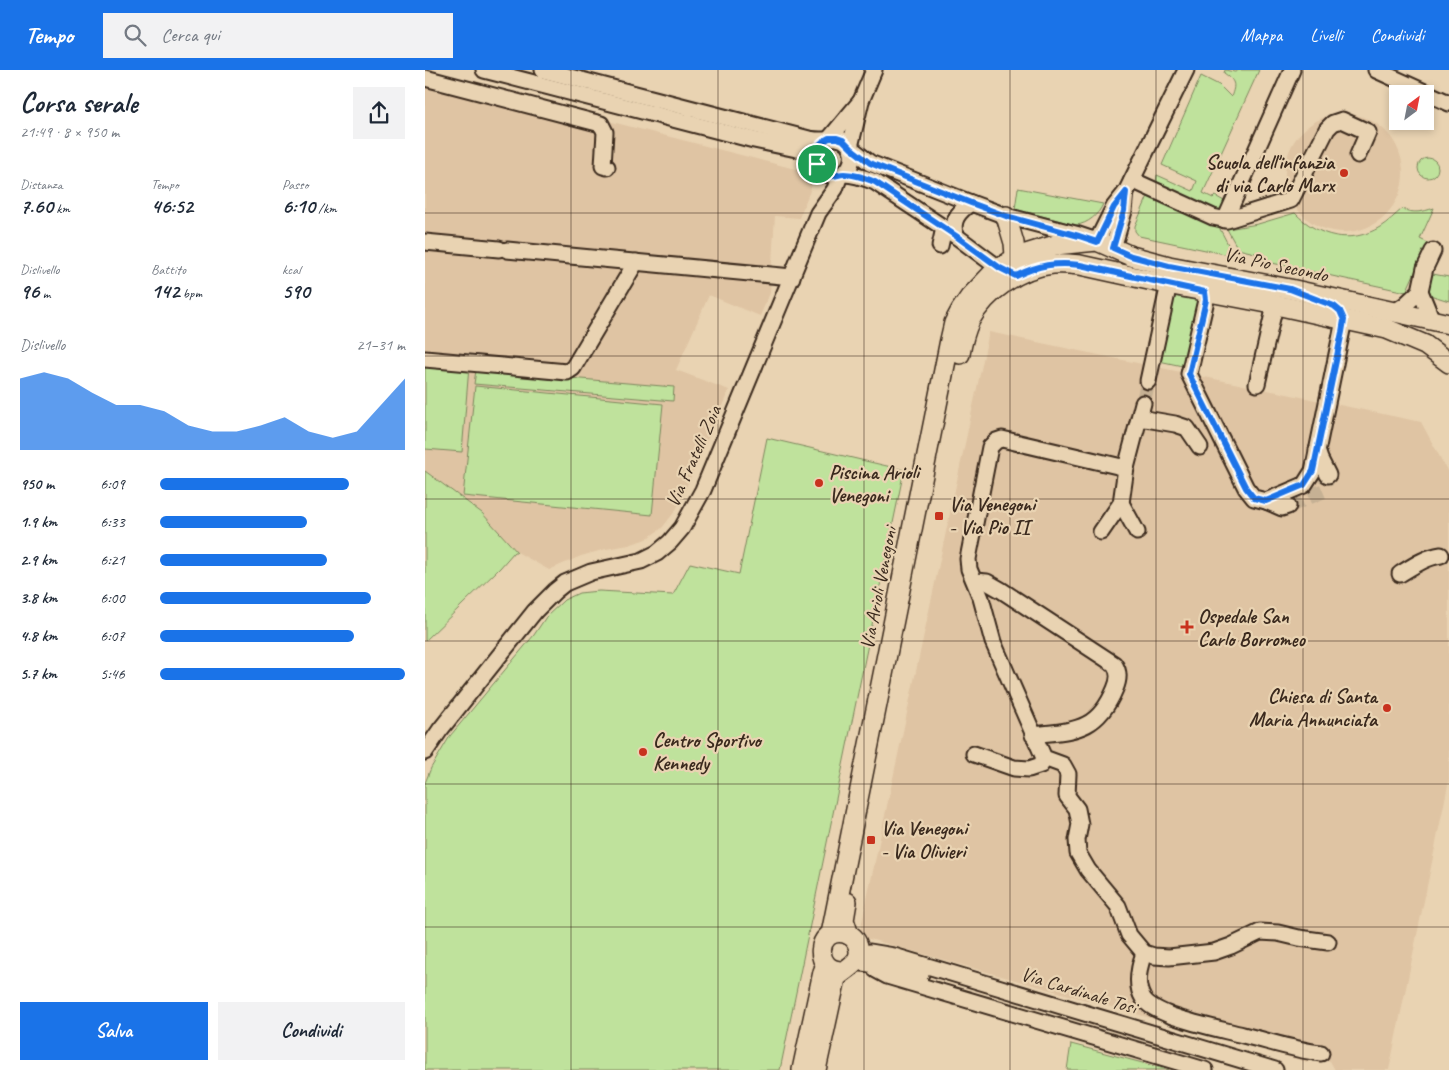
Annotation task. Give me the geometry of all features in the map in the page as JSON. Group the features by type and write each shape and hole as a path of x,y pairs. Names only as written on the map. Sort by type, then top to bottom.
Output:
{"main road":[{"path":"1006,216 1017,257 1008,272"},
{"name":"Via Pio Secondo","path":"1017,257 1055,245 1105,245 1205,292 1387,329 1425,346 1449,363"},
{"path":"1097,268 1105,245"},
{"name":"Via Pio Secondo","path":"1008,272 1053,264 1080,265 1168,275 1236,278 1441,322"},
{"name":"Via Arioli Venegoni","path":"850,954 844,920 845,912 964,336 970,321 986,299 1004,283 1008,272"},
{"path":"1205,292 1214,284 1236,278"},
{"path":"1290,289 1334,306 1340,311 1344,320"},
{"path":"802,1070 823,972 850,954"},
{"path":"816,1070 836,978 850,954"}],"street":[{"path":"543,70 745,130 805,151 822,172 829,175 841,174 863,177 875,182 1008,272"},
{"name":"Via Fratelli Zoia","path":"425,752 445,722 535,611 565,582 591,572 641,561 657,553 682,528 703,490 819,213 835,189 841,174 848,170 851,165 853,158 851,148 861,101 874,70"},
{"path":"1105,245 1114,207 1129,186 1186,70"},
{"path":"1225,220 1293,70"},
{"path":"1376,70 1449,103"},
{"path":"488,71 745,130 809,139 837,138 841,139 851,148"},
{"path":"425,78 601,124 605,132 603,166 607,167"},
{"name":"Via Fratelli Zoia","path":"819,213 824,185 815,157 816,150 861,101"},
{"path":"1129,186 1225,220 1290,201 1327,129 1333,122 1342,120 1368,132 1359,155"},
{"name":"Via Pio Secondo","path":"851,148 870,163 971,203 1006,216 1105,245"},
{"path":"940,246 950,232 954,231 957,215 971,203"},
{"path":"425,242 792,277"},
{"path":"1395,312 1420,291 1425,268 1433,251"},
{"path":"425,359 567,372 573,368 636,262"},
{"path":"1148,381 1167,293 1168,275"},
{"path":"1420,291 1441,322"},
{"path":"1205,292 1206,300 1189,374 1246,488 1254,498 1281,508 1288,506"},
{"path":"1257,384 1275,305"},
{"path":"1266,501 1304,485 1313,471 1344,320"},
{"path":"1101,532 1121,503 1130,472 1142,410 1187,428 1200,447"},
{"path":"973,754 1014,768 1029,769 1041,765 1043,758 993,642 981,598 969,569 968,559 990,447 1002,439 1130,472"},
{"path":"1317,450 1328,476"},
{"path":"1121,503 1137,532"},
{"path":"1400,574 1421,562 1441,555"},
{"path":"975,581 987,582 994,586 1114,664 1117,668 1119,674 1117,684 1110,700 1098,718 1085,727 1033,735"},
{"path":"1043,758 1063,765 1068,774 1067,796 1077,809 1080,824 1077,840 1078,854 1088,870 1118,906 1129,935 1144,953 1154,956 1169,956 1214,952 1260,932 1278,933 1328,942"},
{"path":"1144,953 1139,966 1138,982 1143,999 1155,1008 1194,1022 1321,1054"},
{"name":"Via Cardinale Tosi","path":"850,954 903,969 920,980"},
{"name":"Via Cardinale Tosi","path":"850,954 887,976 920,980 1069,1025 1205,1070"},
{"name":"Via Cardinale Tosi","path":"850,954 894,956 1275,1070"},
{"name":"Via Cardinale Tosi","path":"1069,1025 1239,1070"}],"shaded area":[{"path":"425,74 803,171 810,174 813,180 799,218 775,216 770,293 760,316 709,295 676,370 729,390 676,510 662,528 646,539 629,545 581,556 549,570 517,552 482,513 425,471"},
{"name":"Scuola dell'infanzia di via Carlo Marx","path":"1344,114 1367,118 1386,131 1399,150 1403,173 1399,196 1386,215 1367,228 1344,232 1321,228 1302,215 1289,196 1285,173 1289,150 1302,131 1321,118"},
{"name":"Ospedale San Carlo Borromeo","path":"989,332 1421,422 1449,474 1449,780 1389,1070 1335,1070 1330,1061 1314,1056 1307,1062 859,936"}],"green space":[{"path":"1225,70 1235,72 1239,70 1259,70 1203,193 1213,198 1215,196 1226,202 1222,210 1218,211 1156,182 1157,175 1193,191 1197,181 1162,165 1201,76 1219,85 1231,97 1234,89 1233,83 1224,73"},
{"path":"1428,158 1435,161 1438,168 1435,175 1428,178 1421,175 1418,168 1421,161"},
{"path":"1018,188 1103,204 1093,218 1085,223 1076,225 1015,209"},
{"path":"1148,196 1219,227 1234,256 1139,236 1135,231 1135,226"},
{"path":"1434,208 1420,239 1428,243 1406,292 1258,260 1259,254 1238,249 1227,229 1258,224 1295,213 1314,228 1324,233 1346,237 1358,236 1380,227 1402,209 1418,212"},
{"path":"1427,273 1449,277 1449,301 1430,295"},
{"path":"1172,296 1200,301 1187,367 1159,361"},
{"path":"425,363 469,367 462,452 425,449"},
{"path":"476,370 674,387 673,401 474,384"},
{"path":"475,386 663,404 652,515 463,496"},
{"name":"Centro Sportivo Kennedy","path":"767,438 904,470 780,1070 425,1070 425,783 431,768 450,736 534,635 546,617 564,600 579,593 599,591 673,595 690,563 739,574"},
{"path":"425,471 482,513 517,552 514,552 425,641"},
{"path":"1071,1044 1169,1070 1067,1070"}],"tunnel":[{"path":"1143,403 1148,381"},
{"path":"1288,506 1323,491 1328,475"}],"place":[{"name":"Scuola dell'infanzia di via Carlo Marx","path":"1344,173"},
{"name":"Piscina Arioli Venegoni","path":"819,483"},
{"name":"Via Venegoni - Via Pio II","path":"939,516"},
{"name":"Ospedale San Carlo Borromeo","path":"1187,627"},
{"name":"Chiesa di Santa Maria Annunciata","path":"1387,708"},
{"name":"Centro Sportivo Kennedy","path":"643,752"},
{"name":"Via Venegoni - Via Olivieri","path":"871,840"}],"route":[{"path":"829,138 839,138 870,163 1006,216 1097,242 1114,207 1126,192 1124,211 1113,248 1131,256 1169,266 1290,289 1334,306 1340,311 1344,320 1313,471 1304,485 1266,501 1254,498 1246,488 1189,374 1206,300 1205,292 1066,263 1041,266 1016,276 1000,268 875,182 863,177 842,174 836,176 829,175 824,173 817,164 815,153 820,144 829,138"}]}
